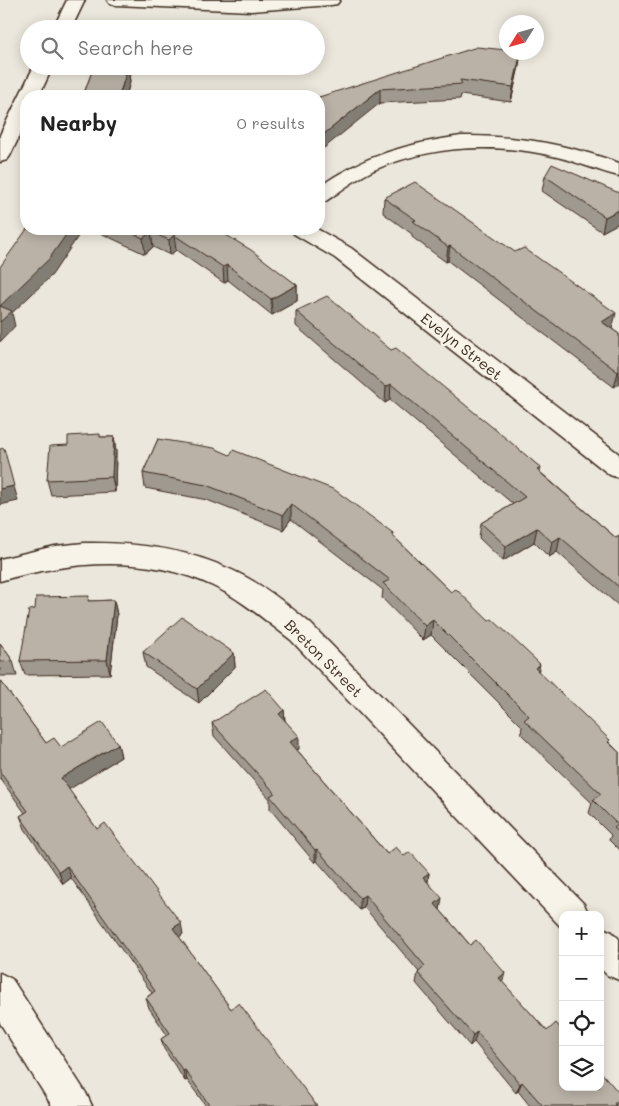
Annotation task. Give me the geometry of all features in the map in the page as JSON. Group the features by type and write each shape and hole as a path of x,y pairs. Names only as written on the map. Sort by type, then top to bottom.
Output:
{"street":[{"path":"66,20 76,0"},
{"path":"116,0 235,6 284,5 331,0"},
{"path":"32,90 40,75"},
{"path":"20,114 1,153 20,153"},
{"path":"325,193 352,174 388,157 427,147 463,142 508,142 544,146 590,158 619,170"},
{"name":"Evelyn Street","path":"312,235 343,253 619,468"},
{"name":"Breton Street","path":"0,570 63,555 94,554 145,557 193,567 222,578 264,602 301,632 568,911"},
{"path":"604,948 619,963"},
{"path":"0,991 73,1106"}],"building":[{"path":"477,47 499,49 499,60 519,60 513,87 460,80 462,84 380,89 325,133 325,95"},
{"path":"91,75 126,75 121,90 85,90"},
{"path":"552,164 619,193 619,210 605,217 545,176"},
{"path":"415,182 515,252 524,248 616,313 602,322 619,334 619,371 450,246 448,247 413,221 416,220 384,198"},
{"path":"23,235 66,235 49,259 0,306 0,267"},
{"path":"136,235 147,235 143,238"},
{"path":"158,235 174,235 169,240"},
{"path":"174,235 226,235 251,250 297,285 271,299 227,265 223,267"},
{"path":"327,296 391,350 396,348 541,468 537,470 616,538 619,536 619,587 560,537 552,542 537,528 506,546 481,523 525,497 391,384 386,387 296,311"},
{"path":"0,306 12,311 0,322"},
{"path":"100,434 100,437 114,437 112,477 47,480 50,446 68,445 68,436"},
{"path":"158,439 214,448 230,455 233,450 335,490 393,533 391,534 451,592 456,589 489,621 492,619 540,664 535,668 610,740 608,742 619,752 619,832 614,828 618,825 593,800 601,794 524,720 529,716 433,620 425,626 383,583 390,580 291,504 283,515 206,485 143,473"},
{"path":"4,448 14,486 0,489 0,449"},
{"path":"89,596 88,601 114,600 107,660 20,661 29,610 35,609 36,597"},
{"path":"182,617 234,653 197,689 143,652"},
{"path":"0,643 13,661 0,662"},
{"path":"0,680 46,743 54,738 61,747 102,722 118,744 61,778 97,829 105,823 181,923 173,928 231,1009 239,1003 317,1106 210,1106 185,1070 183,1071 161,1039 170,1033 146,998 155,991 67,866 59,872 20,816 28,811 0,772"},
{"path":"266,689 284,710 279,714 299,736 290,742 387,854 396,847 404,856 410,852 429,873 423,877 442,898 435,904 470,945 476,940 505,973 499,978 547,1031 556,1023 559,1026 559,1091 604,1091 604,1076 619,1093 619,1099 614,1104 616,1106 543,1106 522,1082 520,1084 477,1032 473,1035 418,973 425,966 365,895 360,898 317,849 315,850 270,796 275,793 212,723"}]}
